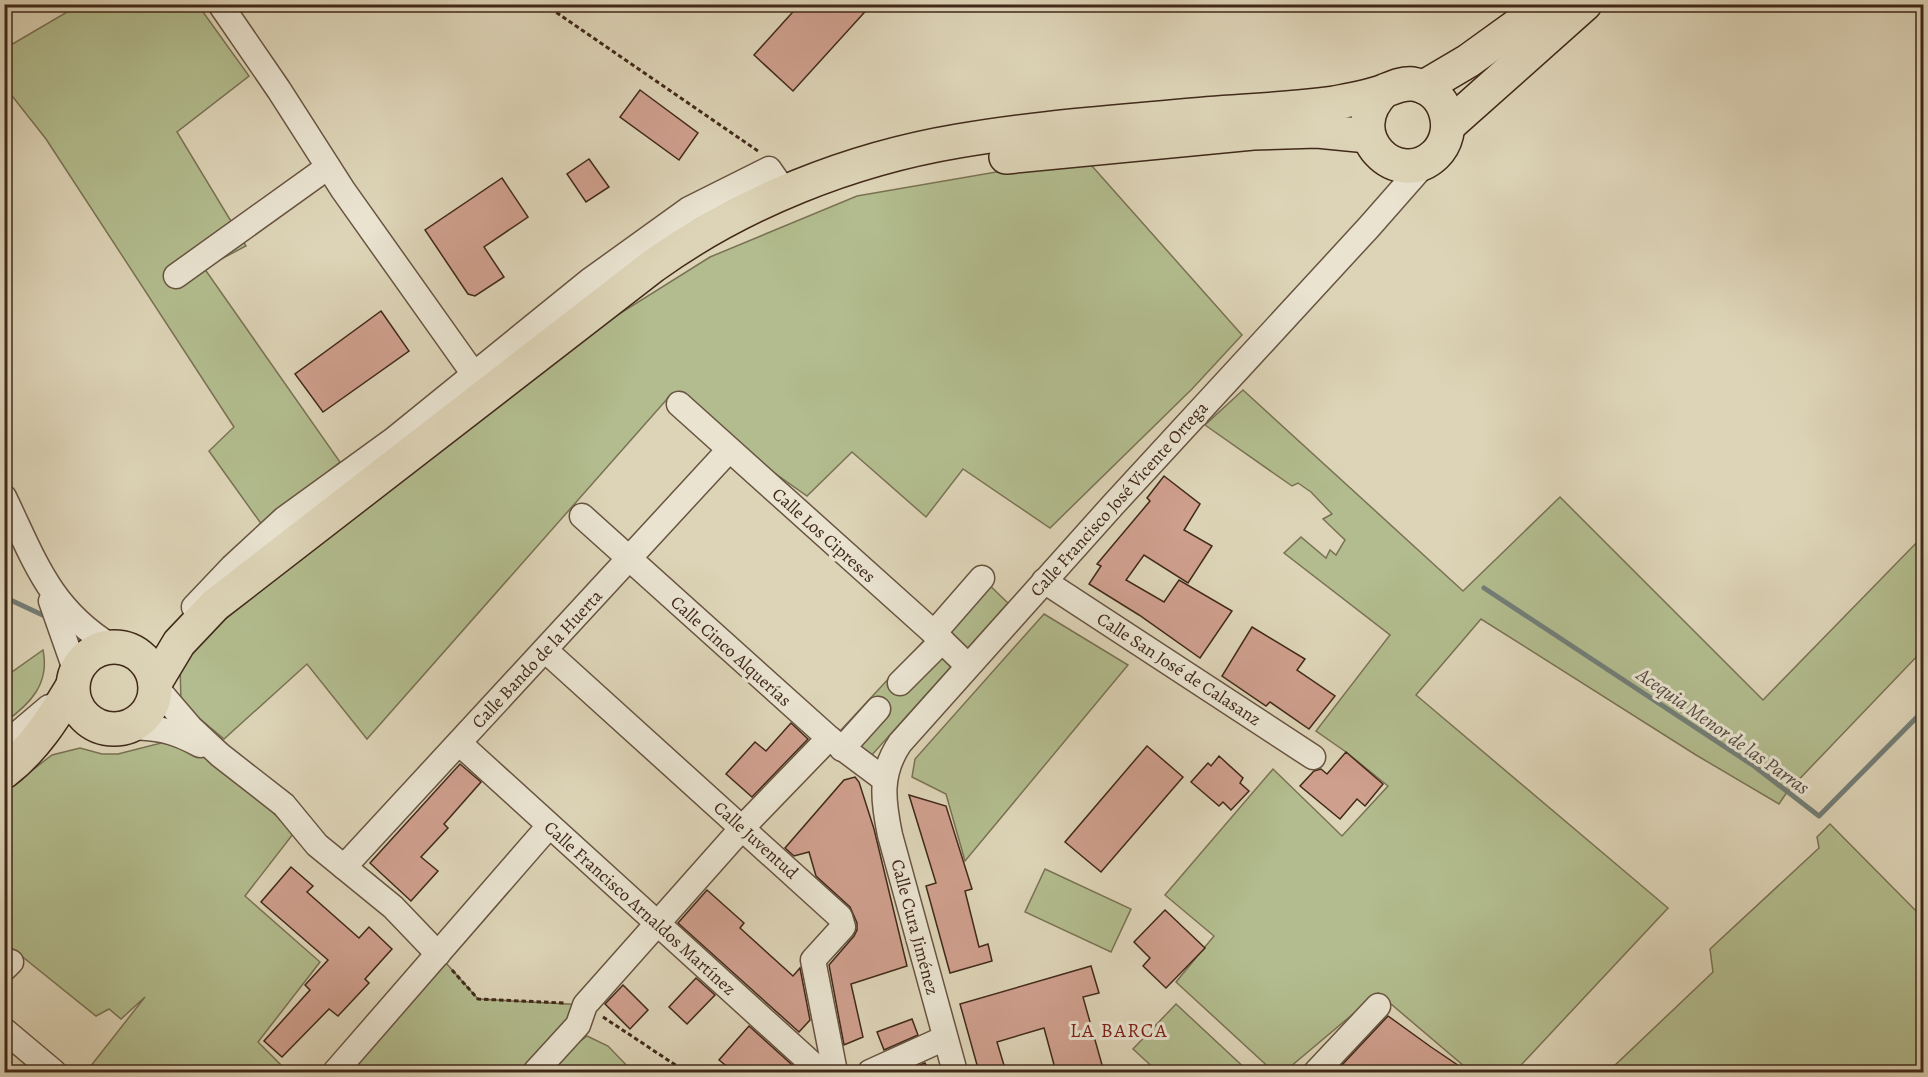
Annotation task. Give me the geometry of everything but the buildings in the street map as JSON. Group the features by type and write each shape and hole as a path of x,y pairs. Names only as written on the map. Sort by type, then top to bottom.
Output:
{"highway":[{"path":"1424,87 1468,61 1547,4"},
{"path":"1448,126 1585,4"},
{"path":"155,685 179,643 215,605 627,286 680,246 785,192 869,163 957,141 1074,126 1333,103 1403,84 1424,87 1442,103 1447,114 1448,126 1442,146 1427,161 1416,165 1394,163 1376,147 1317,131 1253,133 999,158 913,172 841,191 773,215 677,259 627,286"},
{"path":"1376,147 1367,123 1369,111 1384,91"},
{"path":"10,759 55,716 81,662 90,654 99,649 115,646 178,624 215,605"},
{"path":"10,759 79,736 140,721 149,711 154,699 155,685 147,663 130,649 115,646"},
{"path":"74,680 73,697 82,715 98,727 118,728"}],"street":[{"path":"220,4 328,166 473,373"},
{"path":"1369,227 1384,198 1387,186 1376,147"},
{"path":"1369,227 1427,161"},
{"path":"176,276 328,166"},
{"path":"178,624 232,567 284,519 393,440 589,281 689,209 769,169 785,192"},
{"name":"Calle Francisco José Vicente Ortega","path":"885,780 887,767 900,743 1044,581 1369,227"},
{"name":"Calle Los Cipreses","path":"679,404 968,666"},
{"name":"Calle Bando de la Huerta","path":"344,867 729,450"},
{"path":"4,496 48,587 74,680"},
{"name":"Calle Cinco Alquerías","path":"582,516 836,743 885,780"},
{"path":"900,683 982,578"},
{"name":"Calle San José de Calasanz","path":"1044,581 1313,757"},
{"path":"48,587 72,617 89,633 115,646"},
{"name":"Calle Juventud","path":"545,650 840,917 843,927 813,960 835,1072"},
{"path":"155,685 190,728 220,755 284,805 317,845 393,907 438,954"},
{"path":"535,1072 578,1025 585,1005 743,827 836,743 878,709"},
{"path":"118,728 157,728 177,733 220,755"},
{"name":"Calle Francisco Arnaldos Martínez","path":"459,743 821,1072"},
{"name":"Calle Cura Jiménez","path":"885,780 885,811 890,836 955,1072"},
{"path":"335,1072 549,826"},
{"path":"1319,1071 1378,1006"},
{"path":"4,1030 54,1072"},
{"path":"870,1072 945,1038"}],"path":[{"path":"544,4 767,158"},
{"path":"438,954 478,999 585,1005 686,1072"}],"green space":[{"path":"79,5 198,5 249,76 177,132 246,246 204,268 340,462 262,525 209,451 234,427 46,139 5,87 4,49"},
{"path":"1084,157 1242,335 1192,389 1050,528 963,469 926,517 852,452 807,496 668,398 367,739 307,664 224,739 181,703 180,663 201,638 603,324 710,257 857,196"},
{"path":"1243,390 1463,591 1560,497 1763,700 1923,536 1923,650 1787,792 1779,804 1696,755 1481,619 1416,695 1668,908 1512,1072 1471,1072 1378,993 1284,1072 1274,1072 1176,982 1214,936 1165,895 1273,769 1342,836 1388,786 1316,731 1390,635 1284,553 1301,537 1326,558 1330,550 1336,555 1345,540 1323,519 1332,514 1311,492 1298,483 1292,486 1205,425"},
{"path":"982,578 1008,603 871,756 841,730"},
{"path":"1044,614 1128,665 965,861 946,794 912,777 915,759"},
{"path":"43,650 44,673 41,683 30,700 5,722 5,677"},
{"path":"161,743 192,749 254,792 293,834 245,896 320,962 258,1042 288,1072 86,1072 145,997 121,1019 109,1009 96,1016 9,946 5,950 5,791 52,755 80,748 102,754 118,754"},
{"path":"1830,824 1923,918 1923,1067 1918,1072 1610,1072 1713,972 1710,949 1819,848 1817,837"},
{"path":"1045,869 1131,909 1111,952 1025,912"},
{"path":"438,954 478,999 585,1005 535,1072 337,1072"},
{"path":"1176,1004 1249,1072 1158,1072 1133,1049"},
{"path":"587,1036 608,1046 633,1072 547,1072 560,1057"}],"waterway":[{"name":"Acequia Menor de las Parras","path":"1484,588 1754,766 1819,816 1924,710"},
{"path":"4,597 49,618"}],"district":[{"name":"LA BARCA","path":"1119,1030"}]}
